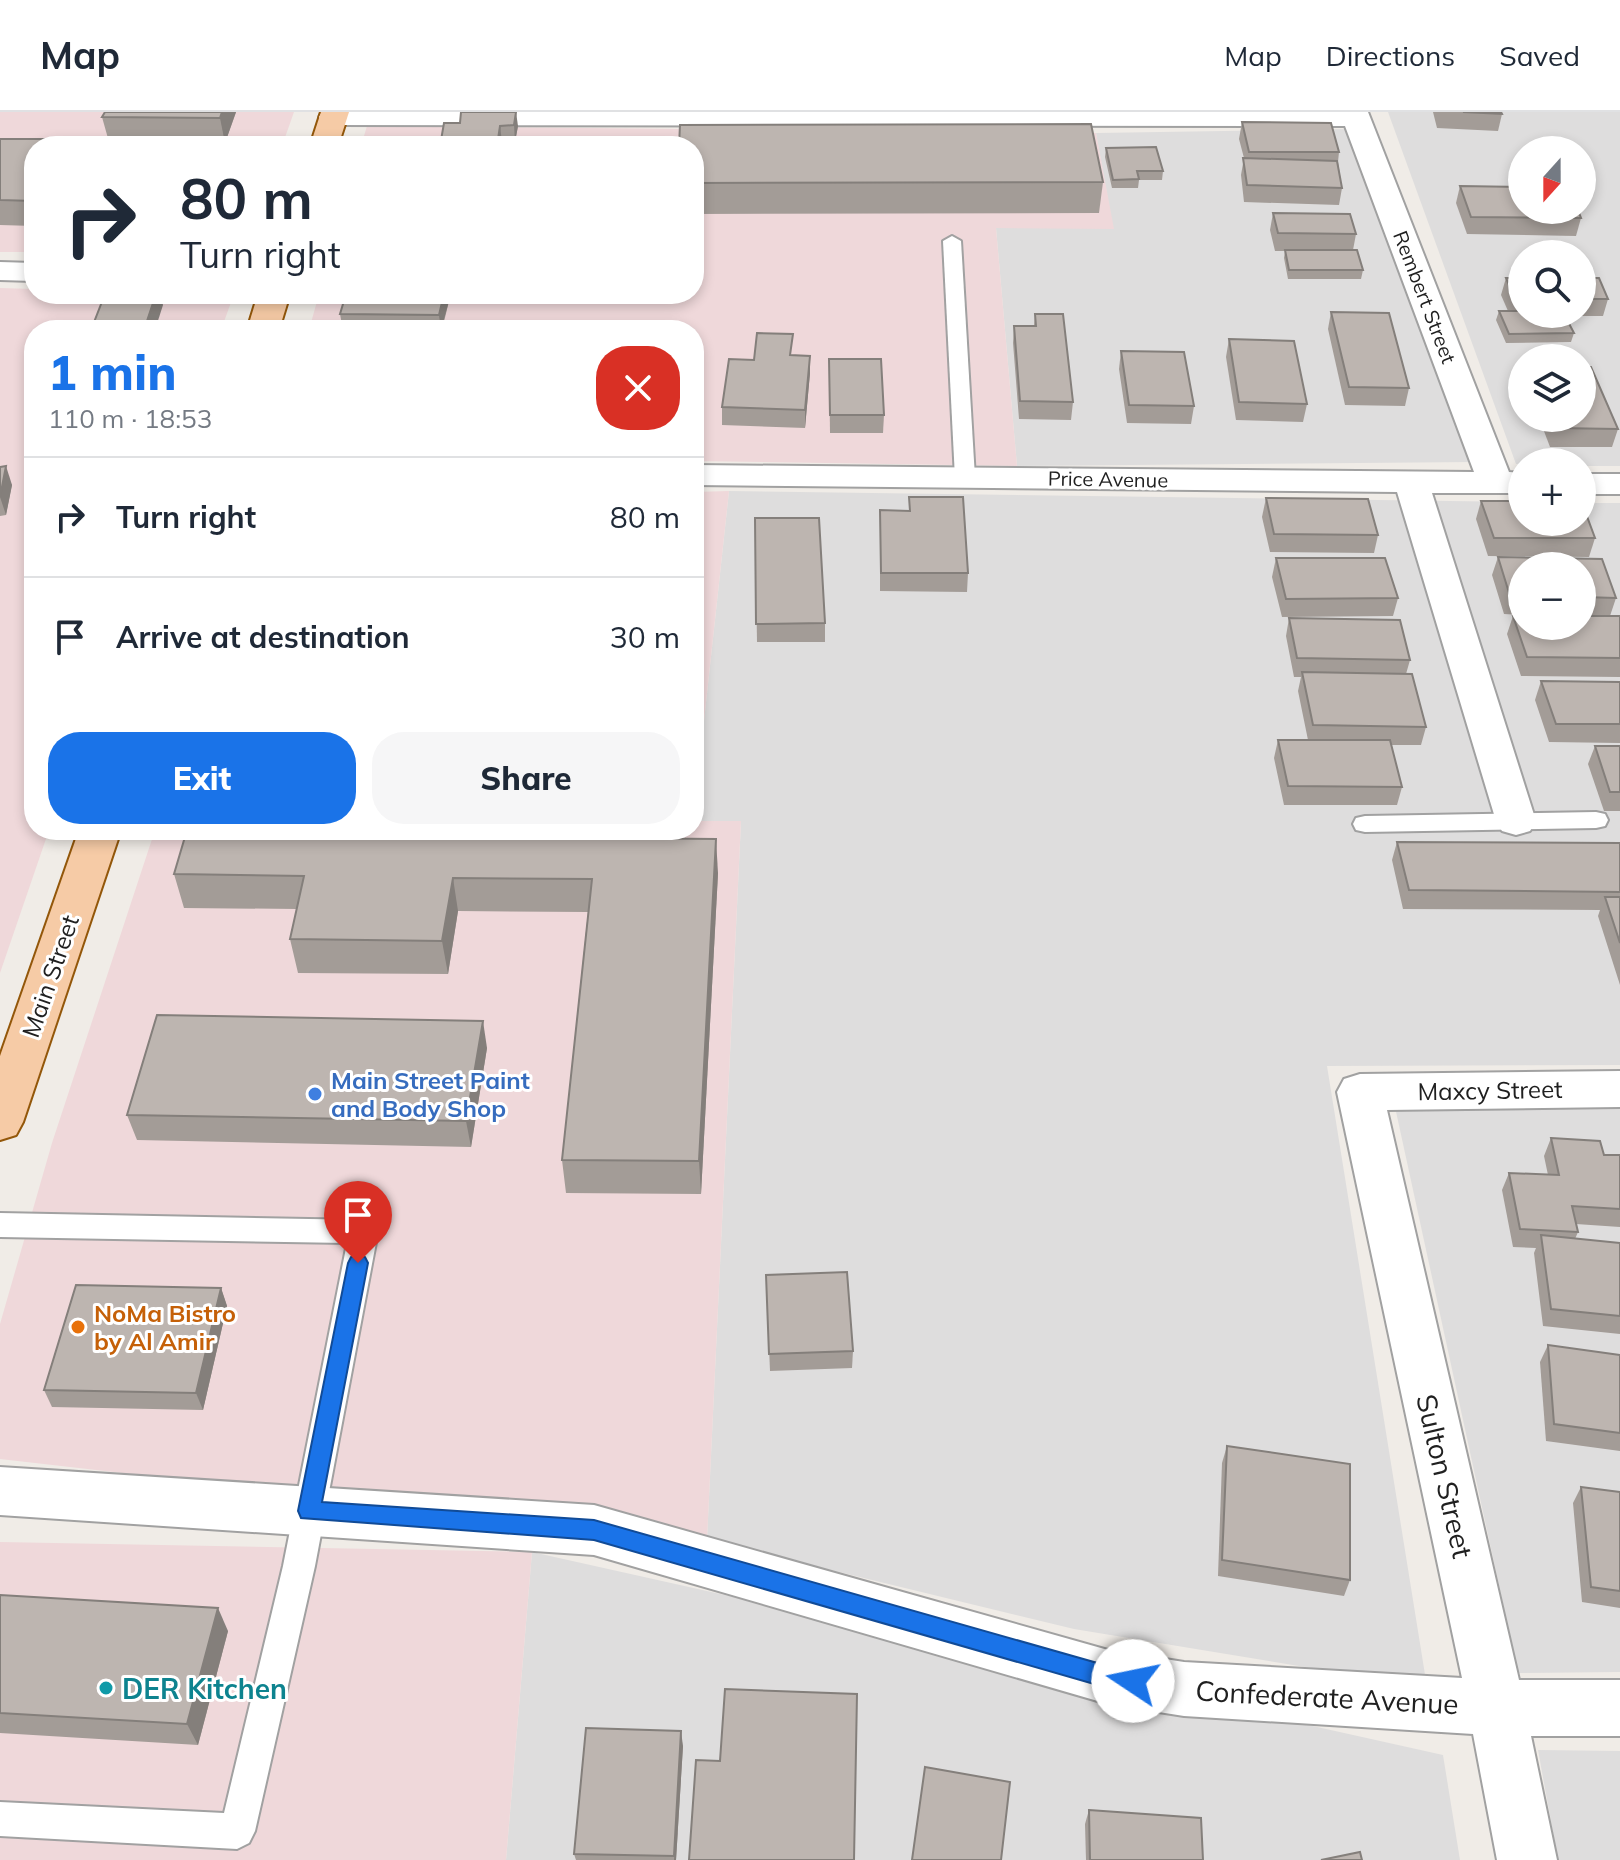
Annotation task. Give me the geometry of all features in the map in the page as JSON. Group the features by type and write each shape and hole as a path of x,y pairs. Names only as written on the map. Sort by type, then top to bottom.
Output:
{"main road":[{"path":"327,136 334,115"},
{"name":"Main Street","path":"0,1122 97,840"}],"street":[{"path":"334,115 604,132 1355,115"},
{"name":"Rembert Street","path":"1355,115 1508,482"},
{"path":"0,271 24,272"},
{"name":"Price Avenue","path":"704,475 1508,482"},
{"path":"1411,482 1516,821"},
{"path":"1596,484 1620,484"},
{"name":"Maxcy Street","path":"1360,1092 1620,1089"},
{"name":"Sulton Street","path":"1360,1092 1497,1708 1527,1860"},
{"name":"Confederate Avenue","path":"0,1491 594,1530 1108,1677 1184,1689 1497,1708 1620,1708"}],"lane":[{"path":"952,241 965,478"},
{"path":"1365,824 1596,820"},
{"path":"0,1225 364,1232 299,1566 237,1831 0,1819"}],"shaded area":[{"path":"0,112 294,112 286,136 24,136 24,252 0,252"},
{"path":"1388,112 1620,112 1620,466 1596,466 1596,448 1510,448"},
{"path":"367,126 1096,133 1114,229 996,228 1017,466 704,461 704,320 312,320 316,304 704,304 704,136 364,136"},
{"path":"1351,129 1475,462 1017,466 996,228 1113,228 1096,133"},
{"path":"0,288 24,289 24,304 230,304 225,320 24,320 24,840 46,840 0,973"},
{"path":"729,491 1508,502 1508,536 1596,536 1596,503 1620,503 1620,1065 1327,1066 1427,1687 1074,1629 707,1540 741,822 704,821 704,721"},
{"path":"729,491 704,721 704,492"},
{"path":"704,821 741,821 707,1540 0,1459 0,1324 52,1143 152,840 704,840"},
{"path":"1395,1107 1620,1107 1620,1672 1518,1673"},
{"path":"0,1542 532,1552 506,1860 0,1860"},
{"path":"532,1552 1443,1755 1460,1860 506,1860"},
{"path":"1538,1750 1620,1751 1620,1860 1558,1860"}],"building":[{"path":"105,112 222,112 220,118 102,117"},
{"path":"461,112 516,112 514,125 500,126 498,136 442,136 444,123 460,123"},
{"path":"1242,122 1331,123 1339,152 1249,152"},
{"path":"1091,124 1103,182 704,183 704,136 679,136 680,125"},
{"path":"0,139 24,139 24,201 0,200"},
{"path":"1156,147 1163,171 1137,171 1139,179 1113,180 1106,148"},
{"path":"1243,158 1337,161 1342,188 1247,185"},
{"path":"1460,186 1508,187 1508,217 1471,217"},
{"path":"1273,213 1350,214 1356,234 1278,233"},
{"path":"1285,250 1357,250 1363,270 1289,270"},
{"path":"1596,278 1599,278 1608,299 1596,299"},
{"path":"101,304 153,304 147,320 95,320"},
{"path":"343,304 442,304 439,315 340,314"},
{"path":"1499,311 1508,311 1508,328 1571,328 1574,333 1509,334"},
{"path":"1331,312 1389,313 1409,388 1349,387"},
{"path":"1035,314 1063,314 1073,402 1020,401 1014,326 1036,326"},
{"path":"757,333 793,334 790,355 810,356 805,410 722,407 729,359 754,360"},
{"path":"1229,339 1294,341 1307,404 1239,402"},
{"path":"1121,351 1184,352 1194,406 1129,405"},
{"path":"829,359 881,359 884,415 830,415"},
{"path":"1596,378 1618,429 1596,429"},
{"path":"6,466 0,497 0,467"},
{"path":"909,497 963,497 968,573 881,573 880,510 910,511"},
{"path":"1266,498 1368,499 1378,535 1274,534"},
{"path":"1481,501 1508,501 1508,536 1595,538 1494,538"},
{"path":"755,518 819,518 825,623 756,624"},
{"path":"1498,557 1508,557 1508,590"},
{"path":"1276,558 1385,558 1398,598 1286,599"},
{"path":"1596,559 1602,559 1616,598 1596,597"},
{"path":"1596,616 1620,616 1620,658 1527,657 1521,640 1596,640"},
{"path":"1289,618 1400,620 1410,660 1297,658"},
{"path":"1302,672 1412,674 1426,727 1313,725"},
{"path":"1541,681 1620,682 1620,724 1556,724"},
{"path":"1278,740 1390,740 1402,787 1288,786"},
{"path":"1595,746 1620,746 1620,792 1610,792"},
{"path":"716,839 699,1161 562,1160 592,879 453,878 442,941 290,939 304,876 174,874 184,840"},
{"path":"1397,842 1620,843 1620,892 1409,890"},
{"path":"1605,897 1620,897 1620,943"},
{"name":"Main Street Paint and Body Shop","path":"157,1015 483,1021 466,1121 127,1115"},
{"path":"1551,1138 1600,1141 1604,1155 1620,1155 1620,1209 1572,1206 1578,1232 1520,1229 1509,1173 1559,1175"},
{"path":"1541,1235 1620,1243 1620,1316 1551,1309"},
{"path":"847,1272 853,1351 769,1354 766,1275"},
{"path":"76,1285 221,1288 196,1393 44,1390"},
{"path":"1548,1345 1620,1355 1620,1433 1554,1424"},
{"path":"1227,1446 1350,1464 1350,1580 1222,1560"},
{"path":"1581,1487 1620,1492 1620,1591 1591,1587"},
{"name":"DER Kitchen","path":"0,1595 218,1608 187,1724 0,1713"},
{"path":"725,1689 857,1694 854,1860 689,1860 696,1760 720,1761"},
{"path":"586,1728 681,1731 674,1856 574,1854"},
{"path":"925,1767 1010,1782 1001,1860 912,1860"},
{"path":"1089,1810 1201,1818 1203,1860 1090,1860"},
{"path":"1360,1852 1362,1860 1321,1860"}],"place":[{"name":"Main Street Paint and Body Shop","path":"315,1094"},
{"name":"NoMa Bistro by Al Amir","path":"78,1327"},
{"name":"DER Kitchen","path":"106,1688"}],"route":[{"path":"358,1263 309,1511 594,1530 1108,1677 1133,1681"}]}
